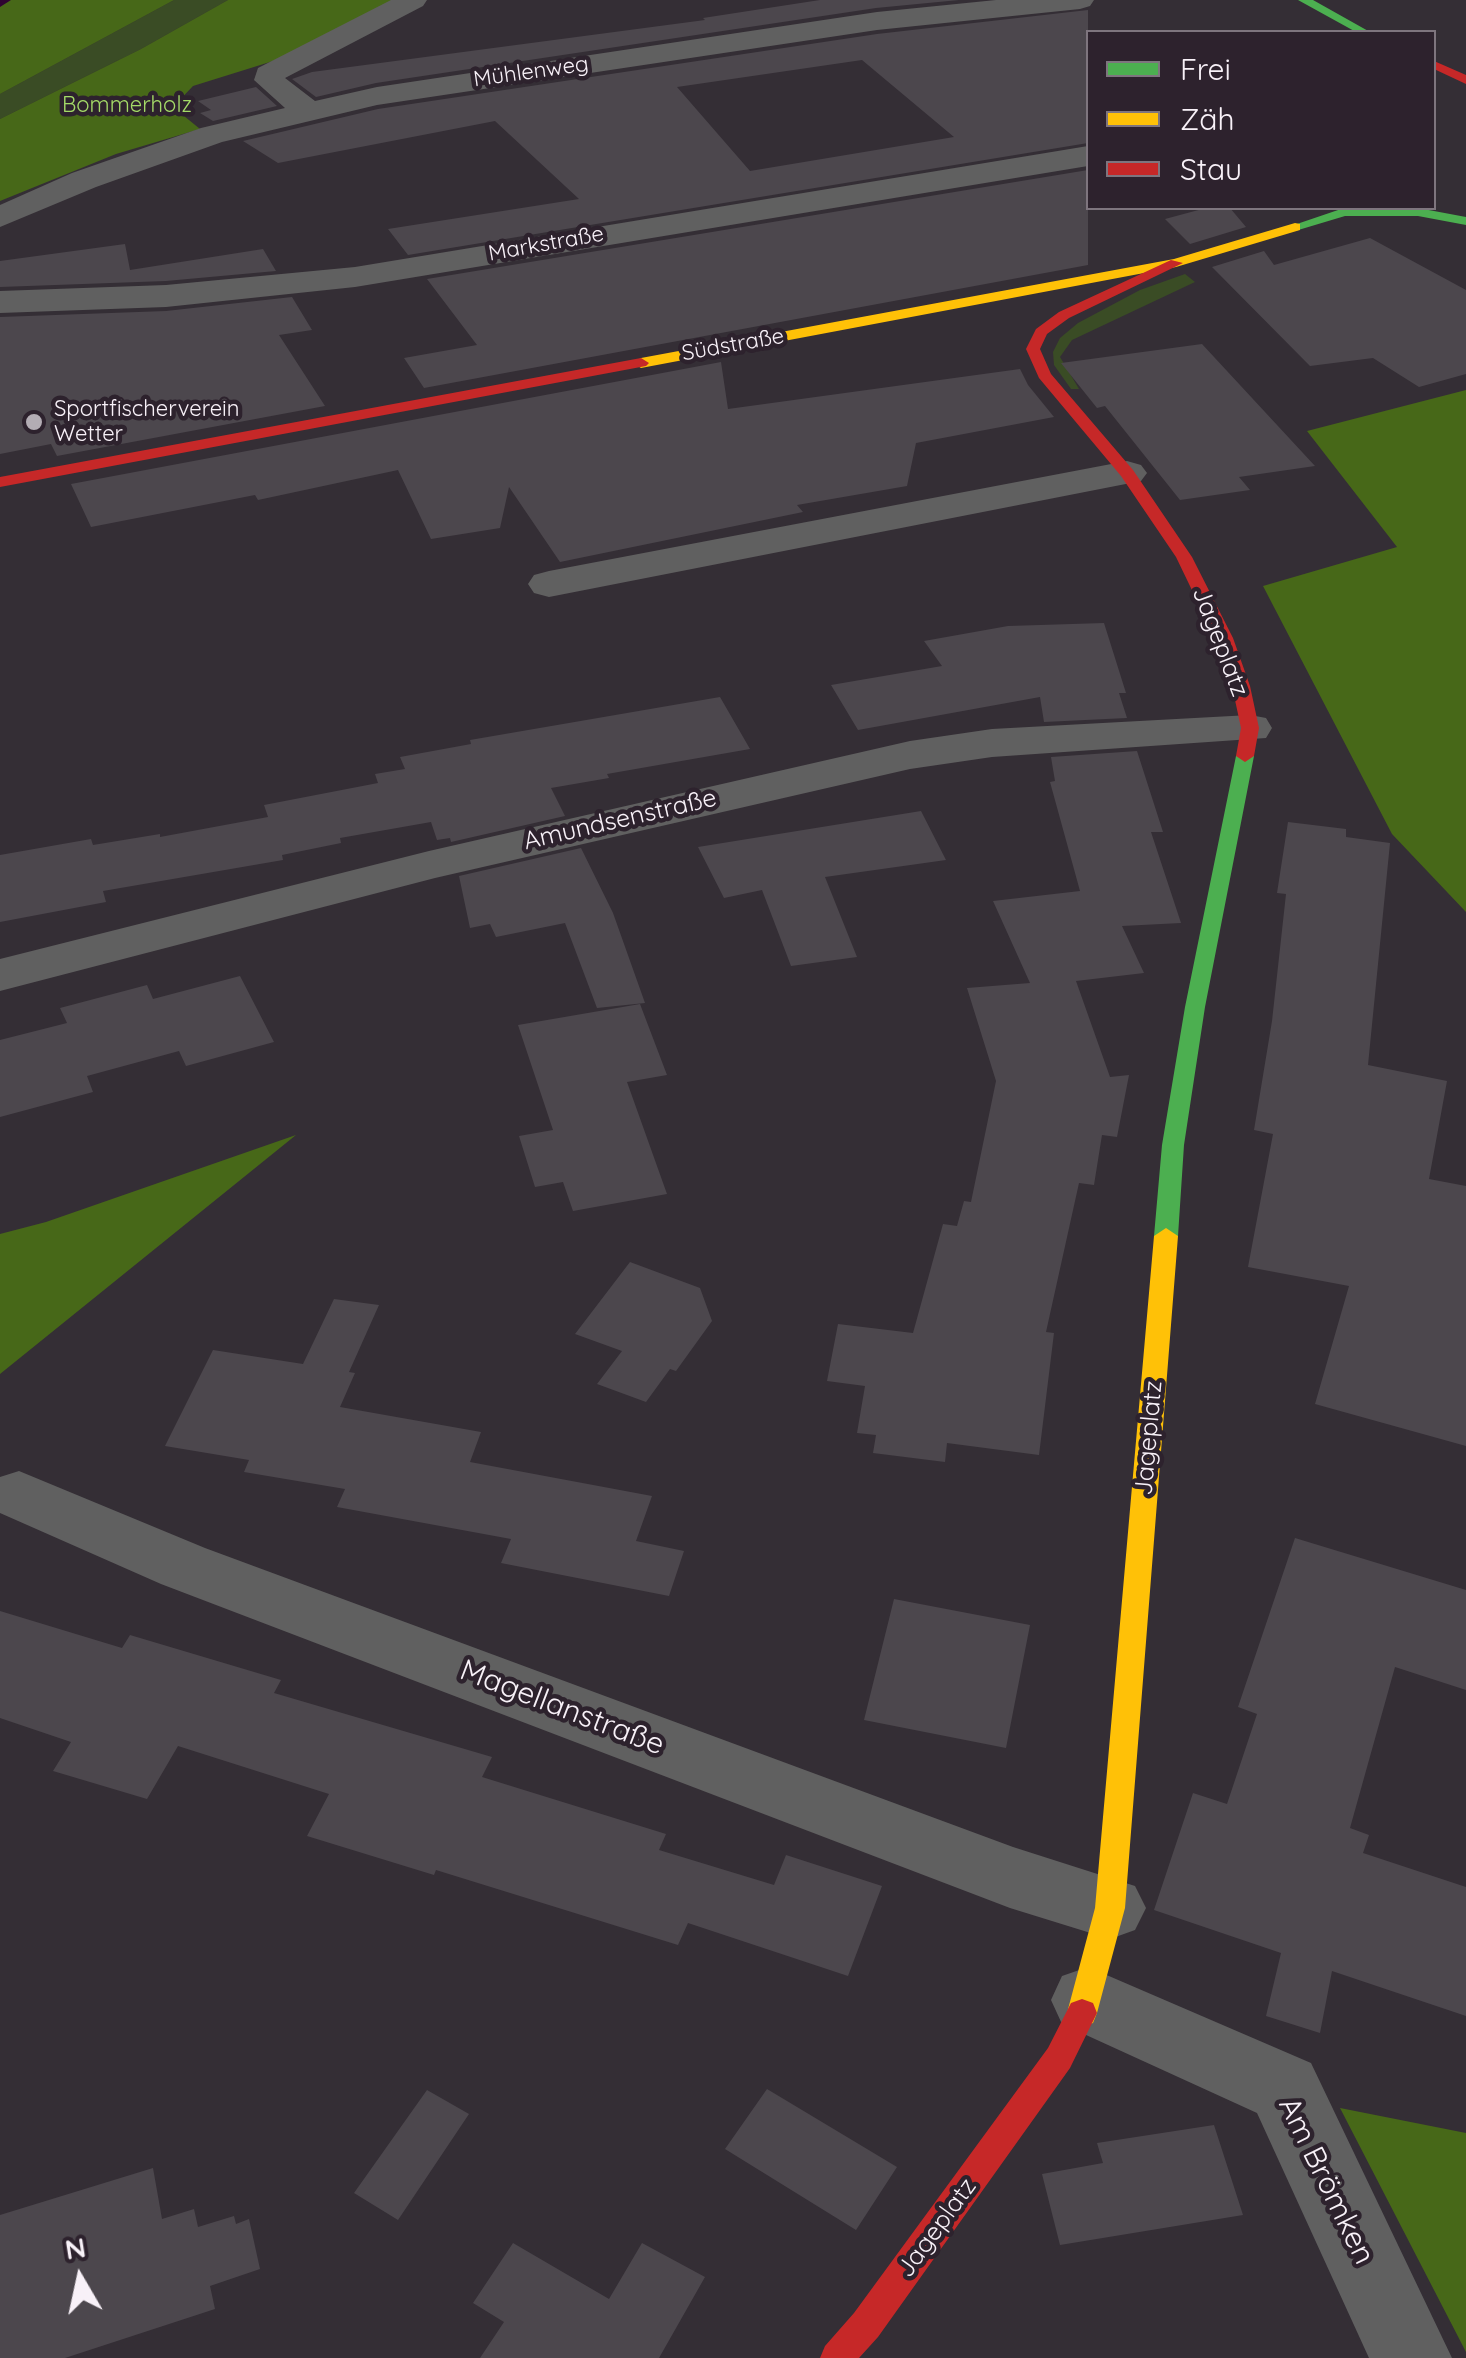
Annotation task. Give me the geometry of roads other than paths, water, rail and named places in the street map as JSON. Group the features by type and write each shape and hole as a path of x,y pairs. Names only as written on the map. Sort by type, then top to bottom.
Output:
{"street":[{"path":"308,111 269,80 269,74 413,0"},
{"name":"Mühlenweg","path":"0,217 84,180 212,135 308,111 434,86 876,21 1080,0"},
{"path":"1304,0 1360,30"},
{"path":"1436,66 1466,80"},
{"name":"Markstraße","path":"0,302 166,296 355,277 1086,156"},
{"name":"Südstraße","path":"0,482 1176,264 1344,212 1376,210"},
{"name":"Südstraße","path":"1399,210 1465,220"},
{"name":"Jageplatz","path":"837,2358 866,2325 1059,2058 1088,2000 1110,1908 1173,1144 1195,1007 1250,728 1241,686 1206,599 1158,515 1044,374 1033,349 1041,332 1064,315 1176,264"},
{"path":"550,584 1126,473"},
{"name":"Amundsenstraße","path":"0,975 429,865 910,755 992,743 1250,728"},
{"name":"Magellanstraße","path":"19,1495 202,1573 1010,1877 1110,1908"},
{"name":"Am Brömken","path":"1088,2000 1284,2088 1410,2358"}],"waterway":[{"path":"0,4 6,0"}],"place":[{"name":"Sportfischerverein Wetter","path":"34,422"}],"park label":[{"name":"Bommerholz","path":"127,105"}]}
